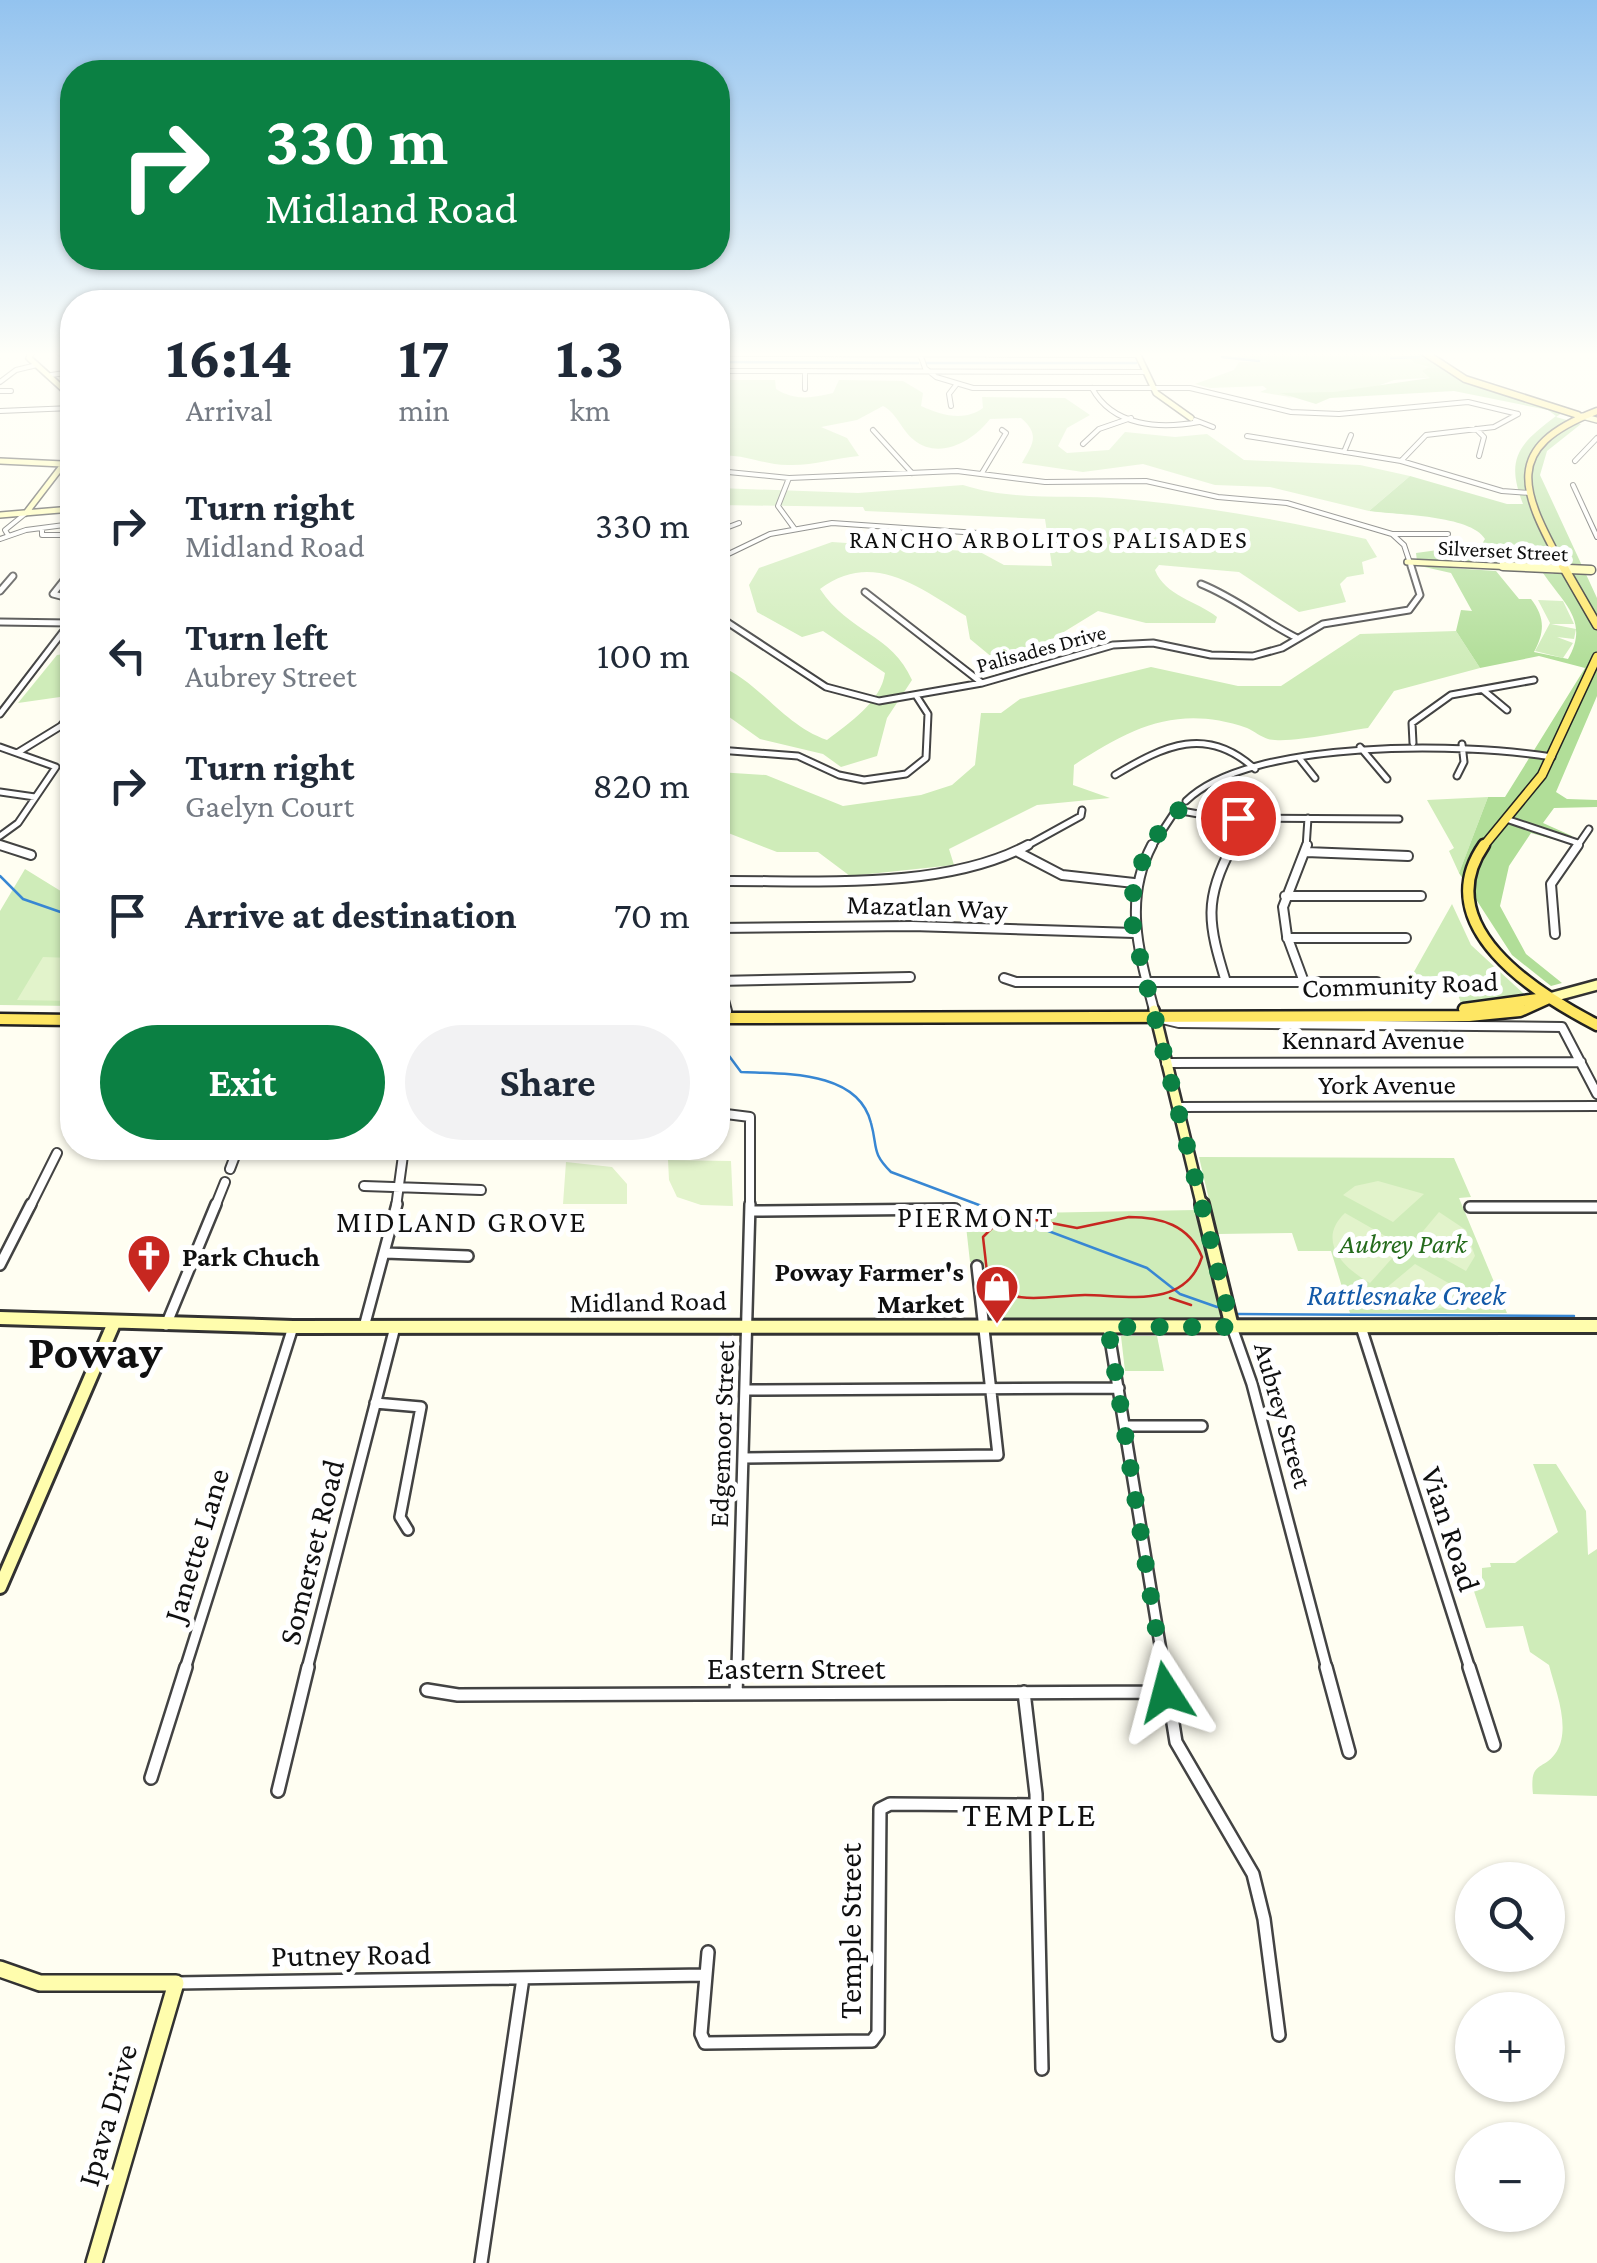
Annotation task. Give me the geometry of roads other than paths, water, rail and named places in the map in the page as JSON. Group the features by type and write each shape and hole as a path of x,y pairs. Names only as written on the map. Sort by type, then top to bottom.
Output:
{"main road":[{"path":"1530,457 1526,478 1530,493 1565,570 1597,625"},
{"path":"1597,657 1552,758 1472,866 1468,902 1489,946 1549,998 1597,1025"},
{"name":"Community Road","path":"730,1015 798,1018 1454,1010 1549,998"},
{"path":"0,1011 60,1012"},
{"name":"Community Road","path":"730,1014 1155,1013"},
{"path":"0,1018 60,1020"}],"street":[{"path":"897,457 912,473"},
{"path":"982,473 992,457"},
{"path":"1373,457 1502,491 1530,493"},
{"path":"1400,461 1404,457"},
{"path":"1575,460 1578,457"},
{"path":"0,461 60,464"},
{"path":"8,535 6,528 27,511 60,468"},
{"path":"730,472 789,478 982,473 1045,482 1167,484 1218,497 1280,502 1392,534 1448,534"},
{"path":"789,478 778,506 783,518 794,528"},
{"path":"1573,485 1597,537"},
{"path":"0,513 60,509"},
{"path":"730,553 794,528 844,523 1038,536"},
{"path":"730,528 740,524"},
{"path":"0,539 60,526"},
{"path":"42,528 42,535 60,535"},
{"path":"1392,534 1404,545 1407,562"},
{"name":"Silverset Street","path":"1407,562 1594,570"},
{"name":"Palisades Drive","path":"730,624 839,693 879,701 982,683 1113,645 1153,644 1246,657 1269,653 1323,624 1397,614 1416,605 1420,595 1407,562"},
{"path":"0,591 12,576"},
{"path":"1201,584 1232,596 1254,617 1297,638"},
{"path":"865,592 982,683"},
{"path":"2,625 60,623"},
{"path":"0,714 60,637"},
{"path":"1414,743 1412,723 1441,700 1534,680"},
{"path":"1483,690 1507,710"},
{"path":"730,751 798,756 839,775 864,780 906,774 926,758 928,714 918,696"},
{"path":"17,752 60,727"},
{"path":"1114,775 1156,749 1185,743 1226,749 1255,769"},
{"path":"1458,776 1464,762 1462,744"},
{"path":"1186,801 1218,779 1360,748 1462,744 1552,758"},
{"path":"0,748 56,765 16,825 0,836"},
{"path":"1360,748 1386,773 1387,779"},
{"path":"1300,760 1315,778"},
{"path":"0,792 35,797"},
{"path":"730,881 862,879 971,868 1070,826 1082,810"},
{"name":"Aubrey Street","path":"1238,818 1176,810 1149,846 1134,884 1134,933 1232,1327 1252,1384 1349,1752"},
{"path":"1226,982 1209,916 1212,886 1237,838 1238,818 1399,818"},
{"path":"1304,982 1287,938 1285,896 1306,852 1308,818"},
{"path":"1509,820 1578,843"},
{"path":"1555,934 1551,884 1589,828"},
{"path":"0,845 31,855"},
{"path":"1016,852 1062,875 1134,884"},
{"path":"1306,852 1408,856"},
{"path":"1285,896 1421,896"},
{"path":"1010,930 1013,918"},
{"name":"Mazatlan Way","path":"730,928 912,926 1134,933"},
{"path":"1287,938 1406,938"},
{"path":"730,980 910,977"},
{"path":"1004,978 1016,982 1377,982"},
{"path":"1549,998 1597,985"},
{"path":"1155,1013 1179,1023 1504,1023 1562,1027 1597,1094"},
{"name":"Kennard Avenue","path":"1166,1063 1581,1062"},
{"name":"York Avenue","path":"1178,1107 1597,1106"},
{"name":"Edgemoor Street","path":"730,1114 750,1117 752,1211 736,1693"},
{"path":"0,1264 56,1153"},
{"path":"230,1169 233,1160"},
{"path":"364,1327 401,1188 403,1160"},
{"path":"166,1325 225,1182"},
{"path":"364,1186 481,1190"},
{"path":"1470,1207 1597,1206"},
{"path":"752,1211 955,1209"},
{"path":"385,1253 468,1256"},
{"path":"744,1458 998,1455 977,1266"},
{"name":"Midland Road","path":"0,1318 293,1327 1597,1326"},
{"path":"0,1588 114,1323"},
{"name":"Janette Lane","path":"151,1778 293,1327"},
{"name":"Somerset Road","path":"278,1790 396,1327"},
{"path":"1108,1327 1176,1742 1189,1774 1244,1852 1256,1884 1279,2035"},
{"name":"Vian Road","path":"1362,1327 1494,1746"},
{"path":"748,1390 1119,1388"},
{"path":"375,1403 421,1407 400,1518 408,1530"},
{"path":"1125,1426 1202,1426"},
{"name":"Eastern Street","path":"427,1690 458,1695 1166,1692"},
{"path":"1024,1692 1036,1805 1042,2069"},
{"name":"Temple Street","path":"706,1975 701,2034 709,2044 876,2038 880,1809 890,1804 1036,1805"},
{"path":"706,1975 708,1952"},
{"name":"Putney Road","path":"0,1969 40,1983 706,1975"},
{"path":"482,2263 523,1978"},
{"name":"Ipava Drive","path":"94,2263 176,1983"}],"waterway":[{"name":"Rattlesnake Creek","path":"0,876 23,899 60,912"},
{"name":"Rattlesnake Creek","path":"730,1057 741,1072 817,1078 851,1093 863,1106 878,1154 891,1172 1147,1268 1180,1294 1217,1307"},
{"name":"Rattlesnake Creek","path":"1237,1314 1574,1316"}],"railway":[{"path":"1129,1217 1163,1221 1190,1237 1202,1257 1194,1274 1168,1292 1135,1297 1021,1297 1009,1295 988,1281 983,1237 999,1221 1030,1219 1077,1228 1129,1217"},
{"path":"1170,1298 1191,1305"}],"place":[{"name":"Park Chuch","path":"149,1294"},
{"name":"Poway Farmer's Market","path":"997,1325"}],"district":[{"name":"RANCHO ARBOLITOS PALISADES","path":"1049,539"},
{"name":"PIERMONT","path":"976,1217"},
{"name":"MIDLAND GROVE","path":"462,1222"},
{"name":"Poway","path":"95,1351"},
{"name":"TEMPLE","path":"1030,1814"}],"park label":[{"name":"Aubrey Park","path":"1403,1243"}]}
